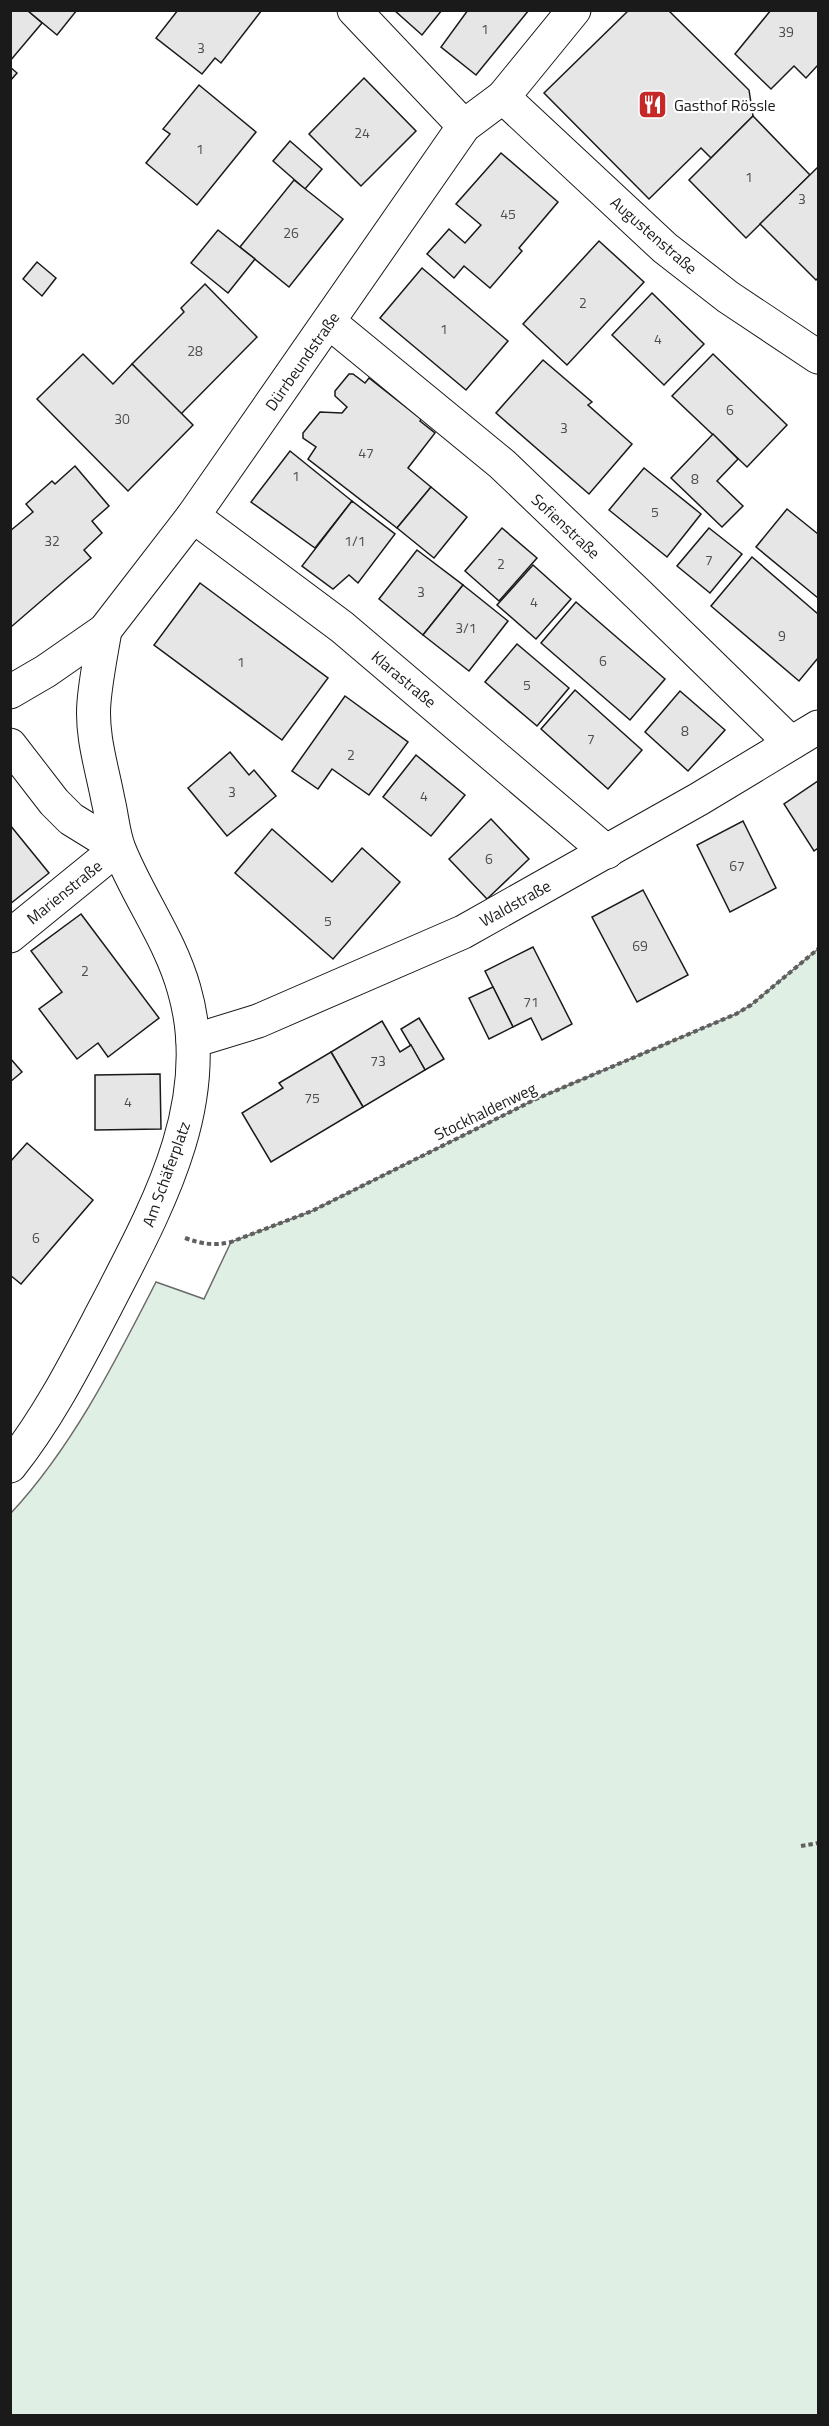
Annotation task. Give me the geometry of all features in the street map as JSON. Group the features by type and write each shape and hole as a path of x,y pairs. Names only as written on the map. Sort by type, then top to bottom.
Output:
{"street":[{"path":"354,10 464,126"},
{"name":"Dürrbeundstraße","path":"10,692 46,671 105,630 193,516 464,126 503,97 574,10"},
{"name":"Augustenstraße","path":"503,97 665,248 728,297 819,357"},
{"name":"Sofienstraße","path":"329,322 502,464 791,743"},
{"name":"Klarastraße","path":"193,516 342,627 607,852"},
{"name":"Am Schäferplatz","path":"15,1454 41,1425 80,1356 148,1225 178,1148 188,1112 193,1077 194,1041 185,990 176,963 118,848 95,735 93,703 105,630"},
{"name":"Waldstraße","path":"194,1041 258,1021 444,941 607,852 819,727"},
{"path":"10,745 54,802 71,819 118,848"},
{"name":"Marienstraße","path":"10,936 118,848"}],"path":[{"name":"Stockhaldenweg","path":"148,1225 204,1245 217,1245 231,1242 312,1211 536,1099 736,1014 751,1005 819,948"},
{"path":"801,1846 819,1843"}],"green space":[{"path":"818,949 818,2415 11,2415 11,1513 54,1460 73,1432 108,1373 156,1282 204,1299 231,1242 312,1211 536,1099 736,1014 751,1005"}],"building":[{"path":"10,10 27,10 42,23 10,61"},
{"path":"27,10 77,10 57,35"},
{"path":"178,10 262,10 221,63 215,58 202,74 156,38"},
{"path":"394,10 442,10 422,35"},
{"path":"468,10 529,10 476,75 441,47"},
{"name":"Gasthof Rössle","path":"629,10 668,10 749,90 753,116 711,158 701,148 649,199 544,93"},
{"path":"771,10 818,10 818,65 806,78 794,66 771,89 735,54"},
{"path":"10,67 17,73 10,81"},
{"path":"364,78 416,131 361,186 309,134"},
{"path":"199,85 256,132 197,205 146,163 170,134 163,129"},
{"path":"753,116 810,175 746,238 689,180"},
{"path":"290,141 322,169 305,189 273,161"},
{"path":"501,153 558,202 519,248 522,251 490,288 464,266 454,278 427,254 449,229 465,243 481,225 456,204"},
{"path":"818,167 818,278 816,280 760,224"},
{"path":"294,180 343,219 289,287 240,247"},
{"path":"218,230 255,259 228,293 191,263"},
{"path":"599,241 644,282 567,365 523,324"},
{"path":"37,262 56,278 42,296 23,279"},
{"path":"422,268 508,341 466,390 380,318"},
{"path":"205,284 257,337 181,414 132,364 184,312 181,308"},
{"path":"652,293 704,344 664,385 612,335"},
{"path":"83,354 113,384 132,364 193,425 128,491 37,399"},
{"path":"713,354 787,425 747,467 672,396"},
{"path":"543,360 592,402 588,405 632,444 589,494 496,413"},
{"path":"349,374 353,374 365,383 369,378 435,433 408,468 431,487 397,528 308,459 316,447 303,438 303,433 320,412 342,413 347,407 335,396 335,391"},
{"path":"713,434 738,459 717,481 743,506 722,527 671,478"},
{"path":"290,451 352,501 315,548 251,502"},
{"path":"75,466 109,506 92,521 102,533 84,550 91,558 11,627 10,531 33,512 26,504 52,481 55,484"},
{"path":"644,468 701,514 667,557 609,510"},
{"path":"431,487 467,517 434,558 397,528"},
{"path":"352,501 395,534 358,583 349,575 333,589 302,566"},
{"path":"787,509 818,534 818,598 756,547"},
{"path":"502,528 537,558 499,601 465,571"},
{"path":"709,528 742,554 710,593 677,566"},
{"path":"417,550 463,585 423,635 379,599"},
{"path":"752,557 818,614 818,658 799,681 711,606"},
{"path":"533,565 571,599 536,639 497,605"},
{"path":"200,583 328,678 282,740 154,645"},
{"path":"463,585 508,621 469,671 423,635"},
{"path":"576,602 665,679 630,720 541,643"},
{"path":"517,644 569,688 537,726 485,682"},
{"path":"575,690 642,750 608,789 541,729"},
{"path":"680,691 725,730 688,771 645,732"},
{"path":"345,696 408,742 369,795 332,769 318,789 292,771"},
{"path":"230,752 249,775 254,770 276,796 227,836 188,788"},
{"path":"416,755 465,795 431,836 383,797"},
{"path":"818,781 818,848 814,851 784,804"},
{"path":"491,819 529,859 487,899 449,859"},
{"path":"743,821 776,888 730,912 697,845"},
{"path":"10,825 49,873 10,904"},
{"path":"272,829 332,882 362,848 400,882 333,959 235,873"},
{"path":"643,890 688,975 637,1002 592,917"},
{"path":"81,914 159,1018 108,1057 98,1043 77,1059 39,1009 62,992 31,951"},
{"path":"533,947 572,1024 542,1040 531,1018 513,1027 485,971"},
{"path":"493,987 513,1027 489,1039 469,998"},
{"path":"419,1018 444,1059 425,1070 401,1029"},
{"path":"382,1021 400,1052 411,1045 425,1070 363,1107 331,1052"},
{"path":"331,1052 363,1107 271,1162 242,1113 283,1088 279,1083"},
{"path":"10,1058 22,1072 10,1082"},
{"path":"160,1074 161,1129 95,1130 95,1075"},
{"path":"27,1143 93,1200 21,1284 10,1275 10,1162"}],"place":[{"name":"Gasthof Rössle","path":"653,105"}]}
